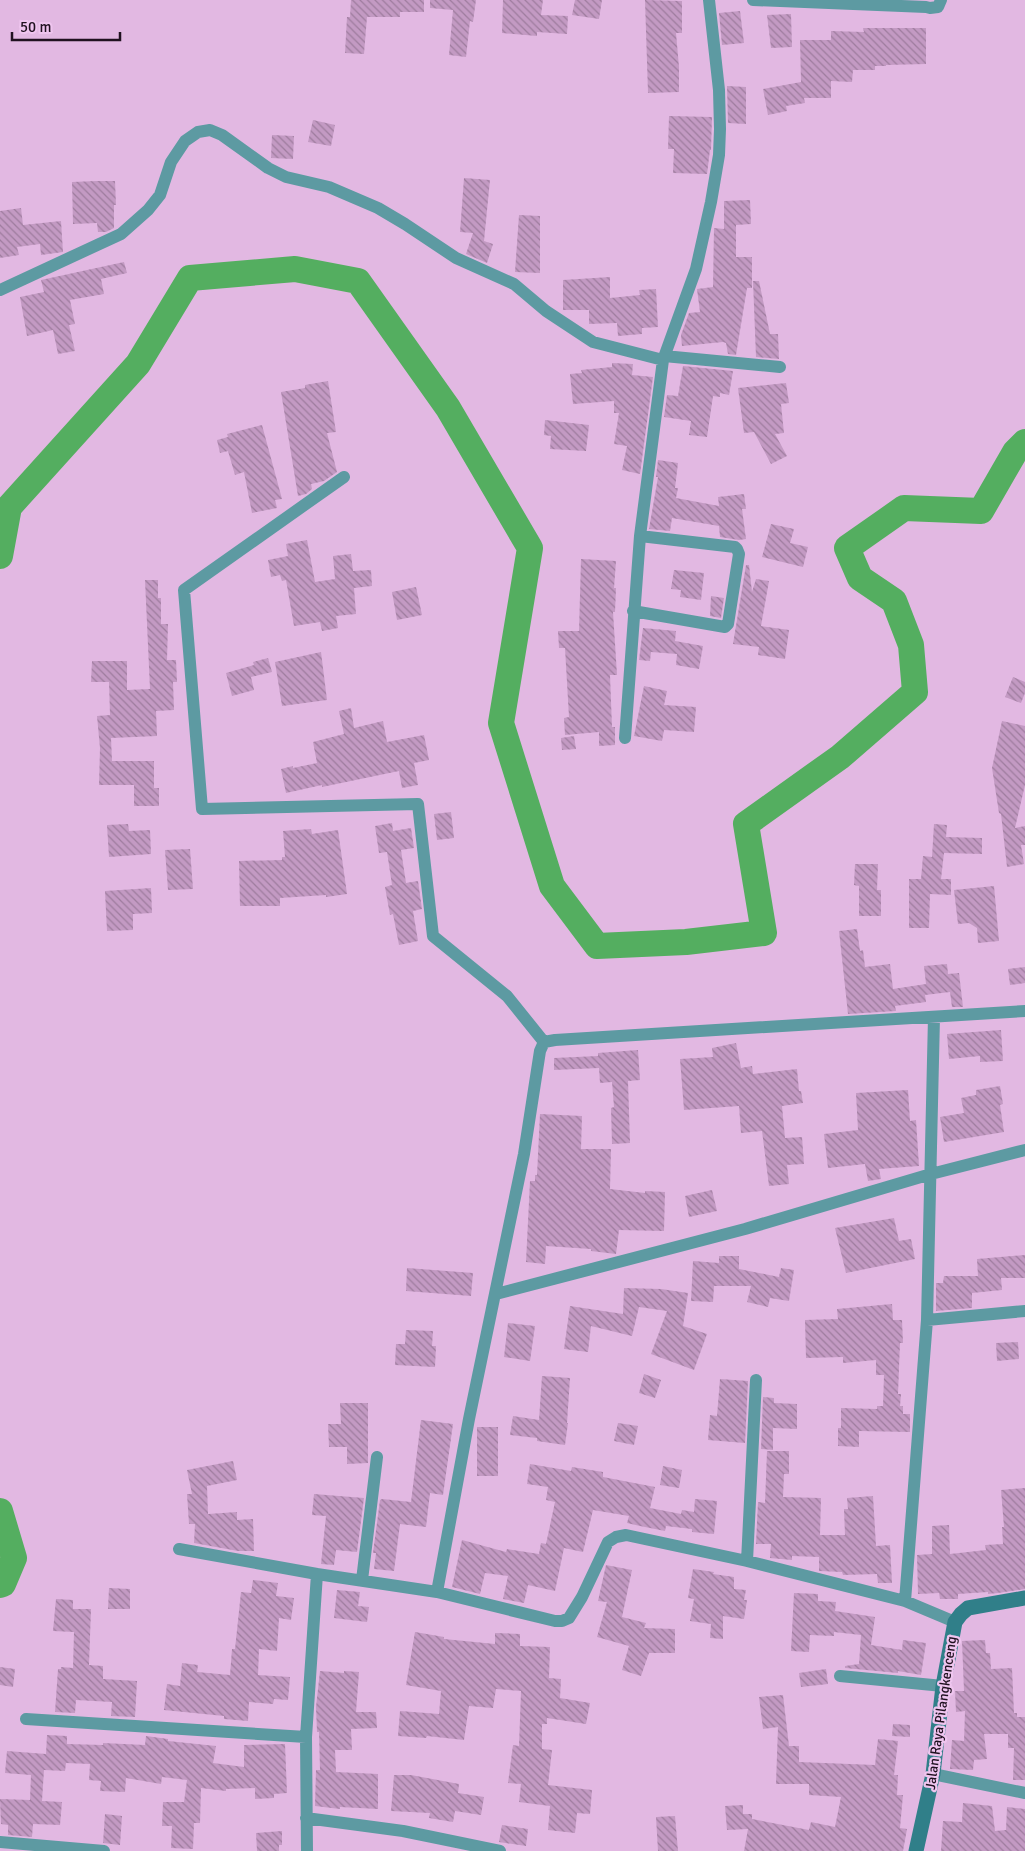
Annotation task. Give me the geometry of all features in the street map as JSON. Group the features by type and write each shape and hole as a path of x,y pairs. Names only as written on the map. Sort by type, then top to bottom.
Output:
{"main road":[{"name":"Jalan Raya Pilangkenceng","path":"916,1851 933,1774 943,1686 955,1622 960,1614 968,1608 1025,1598"}],"street":[{"path":"625,738 633,610 640,536 664,358 696,269 719,155 719,90 709,0"},
{"path":"757,0 930,8 938,7 940,0"},
{"path":"0,290 121,234 148,210 160,195 171,162 185,141 198,132 210,130 222,135 268,168 286,177 329,186 378,208 456,258 514,284 546,311 594,342 664,358 780,368"},
{"path":"344,477 184,590 202,809 418,804 433,936 507,996 544,1042"},
{"path":"633,610 725,627 728,624 739,554 737,549 732,546 640,536"},
{"path":"544,1042 1025,1011"},
{"path":"905,1601 927,1320 934,1017"},
{"path":"437,1592 469,1419 524,1154 540,1051 544,1042"},
{"path":"496,1294 745,1229 931,1174 1025,1150"},
{"path":"927,1320 1025,1311"},
{"path":"747,1561 756,1380"},
{"path":"362,1580 377,1457"},
{"path":"180,1550 317,1574 437,1592 555,1621 562,1621 569,1618 582,1597 608,1542 616,1537 626,1535 747,1561 905,1601 955,1622"},
{"path":"307,1851 306,1737 317,1574"},
{"path":"840,1676 943,1686"},
{"path":"26,1718 306,1737"},
{"path":"933,1774 1025,1793"},
{"path":"306,1818 403,1831 500,1851"},
{"path":"0,1842 104,1851"}],"building":[{"path":"351,0 424,0 424,12 400,12 400,17 367,17 364,54 345,53 347,17 350,17"},
{"path":"430,0 476,0 473,22 470,21 466,57 449,55 453,10 430,8"},
{"path":"503,0 543,0 541,15 568,16 567,34 537,32 537,36 502,33"},
{"path":"575,0 602,0 599,19 572,15"},
{"path":"645,0 682,1 682,33 676,33 679,92 648,93"},
{"path":"740,11 744,43 722,45 719,13"},
{"path":"791,14 792,47 771,48 767,15"},
{"path":"863,28 926,28 926,64 886,65 875,66 875,70 853,70 852,82 831,81 831,98 804,98 805,103 786,106 787,111 768,115 763,89 801,82 800,40 831,40 831,31 864,32"},
{"path":"727,86 746,87 746,124 728,123"},
{"path":"669,116 712,117 711,150 707,174 673,173 674,149 668,149"},
{"path":"313,120 335,125 331,146 308,142"},
{"path":"272,135 294,136 293,159 271,158"},
{"path":"464,178 490,180 484,241 493,244 487,263 466,254 473,233 460,232"},
{"path":"115,181 116,205 114,205 114,228 106,232 98,232 97,223 73,224 72,182"},
{"path":"750,200 751,224 736,225 736,257 752,257 752,288 747,288 736,355 728,354 726,343 723,342 682,346 681,335 689,313 700,312 697,289 713,287 714,228 724,229 724,201"},
{"path":"21,208 23,225 61,221 63,252 41,255 40,244 17,247 19,255 0,258 0,211"},
{"path":"519,215 540,216 540,273 515,272"},
{"path":"124,262 127,273 101,279 104,294 70,300 75,324 69,325 75,351 58,354 53,330 27,336 20,297 44,292 41,280"},
{"path":"610,277 610,298 640,295 639,290 656,289 658,327 642,328 642,334 618,336 617,323 589,324 589,310 563,310 563,280"},
{"path":"753,281 759,281 770,334 778,334 779,359 756,357"},
{"path":"612,363 633,364 632,375 653,377 640,474 622,470 627,446 614,444 619,413 614,413 614,401 573,404 570,374 582,373 581,370 612,367"},
{"path":"683,366 733,371 729,395 720,393 720,397 713,396 707,437 689,435 691,421 664,417 667,395 678,396"},
{"path":"328,381 336,432 327,433 337,472 324,481 311,484 312,489 306,494 298,496 281,392 305,388 305,385"},
{"path":"786,383 789,403 781,404 784,433 775,434 787,456 771,464 754,432 744,433 738,388"},
{"path":"545,420 589,425 586,451 550,449 551,436 544,435"},
{"path":"262,425 282,499 275,500 277,508 252,513 244,472 235,475 228,451 220,453 217,440 228,437 227,434"},
{"path":"658,460 678,463 675,488 678,488 676,498 719,506 718,497 744,494 746,509 742,509 746,539 739,540 720,537 719,526 672,518 670,531 649,529 658,477 656,477"},
{"path":"771,524 794,529 790,543 808,547 803,567 762,557"},
{"path":"307,540 315,582 335,579 333,556 351,554 353,571 371,570 372,586 354,588 356,614 336,616 338,628 322,631 320,622 294,626 286,580 282,581 280,575 271,577 268,560 288,556 286,544"},
{"path":"581,559 616,561 615,612 613,612 617,675 610,675 612,727 615,727 615,745 599,746 599,732 565,735 564,718 569,717 565,648 559,648 558,631 579,631"},
{"path":"746,565 749,565 752,592 756,579 769,581 761,626 789,630 785,659 758,655 759,647 733,644"},
{"path":"674,570 704,573 701,600 680,597 681,590 671,589"},
{"path":"145,580 158,580 158,598 161,598 161,624 168,624 167,660 176,660 177,682 173,682 174,710 156,711 157,736 111,738 112,761 154,761 154,788 159,788 159,806 134,806 134,785 99,785 100,748 97,716 110,715 109,682 91,682 92,661 127,661 127,690 150,689"},
{"path":"416,587 422,615 397,620 392,592"},
{"path":"711,596 724,598 721,618 710,616"},
{"path":"643,628 676,631 675,641 703,646 699,669 676,665 677,654 651,652 650,661 639,660"},
{"path":"321,652 327,700 282,706 275,662"},
{"path":"268,658 272,672 251,677 254,690 232,696 226,673 254,665 253,662"},
{"path":"1013,677 1025,682 1025,693 1021,703 1005,697"},
{"path":"644,686 667,691 664,705 696,707 694,732 664,730 662,741 634,736"},
{"path":"351,708 354,728 383,721 387,742 424,735 429,760 414,763 418,785 402,788 399,771 286,793 281,769 317,763 313,742 344,734 339,711"},
{"path":"1002,721 1025,726 1025,785 1015,828 1025,826 1025,845 1021,845 1024,864 1007,867 1001,814 999,813 992,768"},
{"path":"574,736 576,749 562,750 561,738"},
{"path":"451,812 454,838 437,840 434,814"},
{"path":"392,823 393,831 411,828 414,848 401,850 406,883 418,881 422,909 413,911 418,941 399,945 393,914 390,915 385,887 392,885 387,852 379,853 375,826"},
{"path":"128,824 129,831 150,830 151,854 109,857 107,825"},
{"path":"934,824 947,825 946,837 982,838 982,854 944,853 941,879 951,879 951,895 930,894 929,928 909,928 909,879 921,879 923,856 932,857"},
{"path":"311,829 312,834 338,830 347,894 326,897 326,895 280,898 280,906 240,906 239,861 282,860 282,857 285,857 283,831"},
{"path":"190,849 193,889 168,890 165,850"},
{"path":"855,864 878,864 877,890 881,890 881,916 859,916 859,886 854,885"},
{"path":"994,886 999,941 978,943 977,928 969,923 958,924 954,890"},
{"path":"151,888 152,913 133,914 133,930 107,931 105,891"},
{"path":"857,929 860,951 863,950 865,967 890,964 893,989 926,984 924,966 947,964 948,974 959,973 963,1007 952,1007 950,992 925,995 926,1002 895,1006 896,1011 848,1014 839,931"},
{"path":"1025,967 1025,983 1010,985 1008,969"},
{"path":"1001,1030 1003,1061 980,1062 980,1056 949,1059 947,1034"},
{"path":"736,1043 741,1068 752,1066 753,1074 797,1069 799,1091 801,1091 803,1103 782,1106 785,1138 802,1137 804,1164 787,1165 789,1184 769,1186 762,1131 741,1133 739,1106 684,1110 680,1059 713,1057 712,1048"},
{"path":"638,1050 640,1080 628,1081 630,1143 612,1144 611,1108 614,1107 612,1082 600,1083 599,1068 554,1070 554,1058 598,1056 598,1053"},
{"path":"1000,1086 1003,1104 1000,1105 1004,1132 944,1142 940,1117 964,1113 961,1098 976,1095 976,1090"},
{"path":"908,1090 910,1121 916,1120 919,1166 879,1169 881,1179 868,1181 865,1164 828,1168 824,1134 858,1130 856,1093"},
{"path":"540,1114 582,1116 581,1149 611,1149 610,1189 645,1193 645,1191 665,1192 664,1231 619,1230 616,1254 591,1251 591,1249 546,1246 545,1264 526,1262 530,1181 535,1181 535,1175 537,1175"},
{"path":"712,1190 717,1211 689,1217 685,1196"},
{"path":"894,1218 899,1241 911,1239 915,1259 846,1273 835,1228"},
{"path":"1025,1255 1025,1278 1001,1278 1002,1290 972,1293 972,1308 936,1311 936,1283 943,1283 944,1276 978,1276 977,1259"},
{"path":"719,1256 739,1256 739,1269 779,1277 781,1268 794,1270 789,1301 770,1298 768,1307 747,1302 751,1286 714,1286 713,1302 691,1301 693,1261 719,1263"},
{"path":"407,1268 473,1273 471,1296 406,1291"},
{"path":"624,1288 661,1289 688,1293 683,1326 707,1334 694,1370 651,1354 667,1311 639,1307 632,1336 591,1326 588,1352 564,1349 570,1306 623,1314"},
{"path":"892,1304 893,1320 902,1320 903,1343 900,1343 898,1394 901,1394 900,1406 903,1406 903,1414 910,1414 910,1432 859,1431 859,1447 838,1446 838,1428 841,1428 841,1408 877,1409 877,1406 883,1406 884,1375 876,1375 876,1360 843,1363 843,1357 806,1358 805,1320 838,1319 837,1309"},
{"path":"508,1323 535,1326 530,1361 504,1357"},
{"path":"406,1330 433,1331 432,1346 436,1346 435,1367 395,1365 396,1344 405,1344"},
{"path":"1018,1342 1019,1359 997,1361 996,1343"},
{"path":"644,1374 661,1380 655,1398 639,1393"},
{"path":"542,1376 570,1378 565,1445 537,1441 537,1438 510,1435 513,1416 539,1420"},
{"path":"720,1379 748,1381 745,1443 708,1440 710,1415 717,1416"},
{"path":"763,1397 774,1398 774,1403 797,1404 797,1429 773,1428 773,1450 761,1449"},
{"path":"340,1403 368,1403 368,1463 347,1464 347,1447 329,1447 328,1424 341,1424"},
{"path":"421,1420 453,1424 443,1495 430,1493 426,1527 400,1524 394,1571 374,1569 376,1553 373,1553 380,1500 411,1502"},
{"path":"618,1423 638,1426 634,1445 614,1441"},
{"path":"477,1427 498,1427 498,1476 477,1476"},
{"path":"767,1451 789,1451 789,1474 784,1474 783,1497 821,1498 820,1535 845,1535 844,1509 848,1509 847,1498 873,1496 876,1546 890,1545 892,1583 878,1583 877,1574 843,1575 842,1572 819,1571 819,1557 792,1556 792,1560 770,1558 771,1544 756,1544 758,1502 765,1503"},
{"path":"233,1461 237,1480 207,1486 208,1514 237,1512 237,1520 253,1519 254,1551 238,1551 194,1543 195,1524 189,1524 187,1494 192,1494 187,1470"},
{"path":"530,1464 571,1471 572,1467 603,1472 603,1477 655,1487 650,1508 681,1514 682,1510 694,1512 695,1499 717,1501 714,1534 692,1532 692,1529 666,1526 665,1531 627,1523 629,1516 593,1510 583,1552 564,1548 555,1591 528,1585 524,1603 503,1599 508,1576 485,1573 480,1594 452,1587 462,1540 506,1552 507,1549 539,1554 541,1543 546,1544 555,1502 546,1500 548,1487 527,1484"},
{"path":"663,1466 682,1470 679,1488 660,1485"},
{"path":"1025,1488 1025,1589 988,1594 988,1592 958,1594 958,1599 940,1599 939,1593 918,1594 917,1555 932,1554 932,1526 949,1525 950,1554 986,1550 985,1545 1003,1544 1002,1527 1004,1527 1001,1490"},
{"path":"314,1494 364,1498 357,1552 336,1550 334,1565 321,1564 326,1516 312,1515"},
{"path":"606,1565 632,1570 622,1617 646,1623 644,1628 675,1629 675,1653 649,1653 641,1676 622,1670 629,1646 597,1637 607,1602 598,1601"},
{"path":"693,1569 734,1577 734,1589 746,1590 744,1600 747,1600 744,1619 723,1616 723,1639 710,1638 711,1624 690,1621 694,1599 688,1598"},
{"path":"253,1580 278,1583 276,1596 294,1598 291,1620 279,1618 277,1651 259,1649 258,1675 290,1677 288,1700 274,1699 273,1704 249,1702 248,1721 224,1719 224,1716 164,1710 167,1684 180,1686 182,1663 198,1665 197,1672 230,1675 232,1649 235,1649 241,1592 251,1593"},
{"path":"109,1588 130,1589 130,1609 108,1609"},
{"path":"337,1590 360,1592 358,1606 369,1607 367,1622 334,1618"},
{"path":"794,1593 818,1594 818,1601 836,1602 835,1611 875,1617 871,1645 902,1650 903,1640 926,1643 921,1675 898,1671 898,1673 845,1668 845,1666 859,1664 861,1635 834,1632 834,1636 810,1635 809,1652 791,1651"},
{"path":"56,1599 73,1600 73,1609 91,1609 89,1665 103,1666 103,1679 137,1681 135,1717 111,1716 112,1702 76,1700 75,1713 55,1712 58,1669 61,1669 61,1667 73,1668 74,1632 53,1631"},
{"path":"415,1632 444,1637 444,1639 495,1644 495,1633 520,1634 520,1646 550,1647 549,1678 561,1679 560,1698 590,1703 586,1724 547,1718 547,1724 542,1724 542,1749 552,1750 548,1785 592,1790 590,1814 577,1813 575,1833 548,1830 550,1806 519,1802 521,1784 508,1783 513,1745 519,1746 521,1691 496,1689 493,1708 469,1706 464,1740 427,1736 426,1738 398,1736 400,1711 439,1714 441,1691 406,1685"},
{"path":"985,1640 986,1653 990,1653 991,1669 1012,1668 1014,1713 1017,1713 1017,1717 1025,1717 1025,1780 1013,1780 1014,1748 1008,1748 1008,1734 984,1734 987,1759 974,1760 973,1770 950,1769 952,1740 964,1741 965,1711 956,1712 955,1691 964,1691 962,1641"},
{"path":"0,1667 15,1669 13,1687 0,1685"},
{"path":"826,1669 828,1684 801,1687 799,1673"},
{"path":"320,1671 359,1672 356,1712 376,1712 377,1728 351,1729 352,1750 335,1750 336,1772 378,1774 378,1809 340,1807 340,1809 315,1806 316,1770 320,1770 316,1707"},
{"path":"783,1695 789,1746 799,1746 799,1762 875,1765 878,1739 898,1741 894,1775 898,1775 897,1795 903,1795 900,1828 907,1829 903,1851 744,1851 748,1829 727,1830 725,1806 743,1805 743,1814 752,1814 752,1819 809,1830 811,1822 835,1827 841,1797 809,1795 809,1784 776,1784 778,1727 763,1729 759,1697"},
{"path":"893,1724 910,1725 910,1737 892,1736"},
{"path":"47,1735 67,1736 67,1744 145,1745 146,1736 168,1739 168,1741 216,1746 213,1763 244,1767 244,1745 285,1744 287,1793 274,1794 274,1798 255,1799 255,1788 226,1789 226,1791 201,1788 200,1823 194,1823 193,1849 171,1848 172,1826 162,1826 163,1802 184,1802 187,1780 162,1777 161,1784 126,1778 125,1792 100,1791 101,1781 89,1780 90,1764 66,1763 65,1771 44,1770 42,1801 62,1802 60,1825 33,1824 32,1837 8,1835 8,1825 1,1824 0,1799 30,1800 31,1775 5,1773 7,1751 46,1754"},
{"path":"394,1775 411,1775 459,1784 458,1793 484,1797 481,1815 455,1811 453,1822 429,1818 430,1813 391,1811"},
{"path":"963,1803 992,1806 995,1831 1006,1830 1007,1807 1025,1809 1025,1851 941,1851 943,1821 962,1822"},
{"path":"105,1814 122,1816 120,1845 103,1843"},
{"path":"675,1816 678,1851 658,1851 656,1817"},
{"path":"502,1825 528,1829 526,1846 499,1842"},
{"path":"282,1831 282,1845 279,1845 279,1851 257,1851 256,1833"}],"waterway":[{"path":"0,556 9,507 138,364 190,278 295,269 358,281 448,408 530,548 501,723 552,886 597,946 686,942 764,933 746,824 840,757 915,692 911,645 894,601 860,578 847,548 904,508 981,511 1015,452 1025,442"},
{"path":"0,1511 14,1558 3,1584 0,1585"}]}
